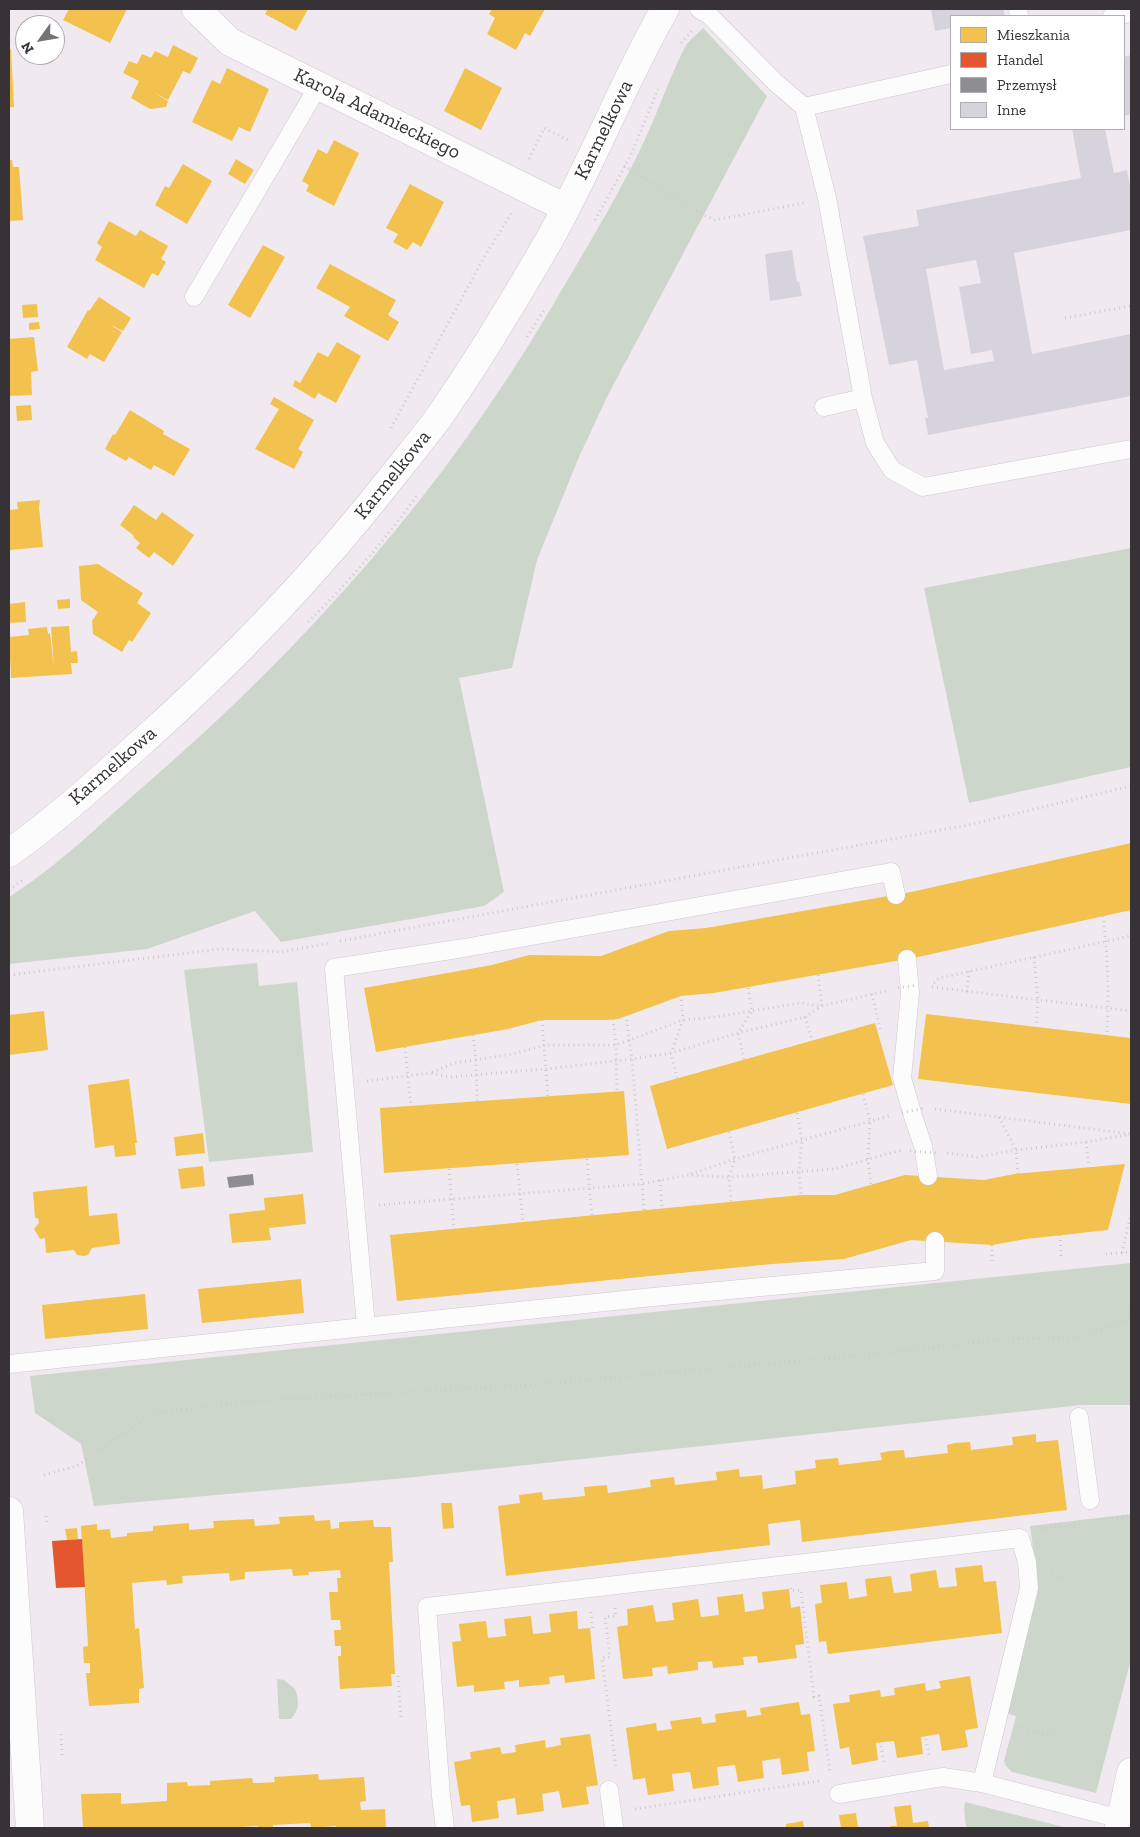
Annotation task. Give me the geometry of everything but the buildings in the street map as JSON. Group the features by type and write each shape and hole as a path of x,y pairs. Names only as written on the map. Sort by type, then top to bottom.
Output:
{"street":[{"name":"Karola Adamieckiego","path":"196,9 230,42 566,208"},
{"name":"Karmelkowa","path":"9,853 39,831 165,722 295,593 370,506 439,418 502,320 566,208 665,9"},
{"path":"9,1511 30,1828"},
{"path":"1120,1824 1131,1772"}],"lane":[{"path":"700,9 709,15 775,82 804,107 827,198 863,398 875,443 892,470 923,487 1131,449"},
{"path":"1118,15 1131,13"},
{"path":"804,107 950,74"},
{"path":"194,297 319,85"},
{"path":"824,407 863,398"},
{"path":"366,1326 334,968 464,948 892,872 896,894"},
{"path":"907,959 910,993 902,1078 923,1146 928,1176"},
{"path":"9,1364 653,1297 935,1271 935,1242"},
{"path":"1079,1417 1090,1500"},
{"path":"445,1828 427,1607 1020,1538 1027,1562 1029,1588 982,1783"},
{"path":"835,1787 943,1777 982,1783 1120,1824"},
{"path":"613,1783 614,1827"}],"path":[{"path":"526,165 544,128 571,142"},
{"path":"620,164 714,220 827,198"},
{"path":"388,435 486,254 516,206"},
{"path":"1065,318 1131,306"},
{"path":"9,975 220,949 282,952 968,825 1131,786"},
{"path":"1102,916 1106,942 1107,1035"},
{"path":"1131,936 939,978 930,986 1131,1011"},
{"path":"1034,957 1038,1000 1036,1027"},
{"path":"967,992 969,971"},
{"path":"818,974 822,1006"},
{"path":"430,1073 450,1077 632,1060 671,1053 738,1033 805,1017 822,1006 898,988 917,985 924,986"},
{"path":"744,1059 738,1033 752,1011 748,987"},
{"path":"872,994 878,1022"},
{"path":"678,1078 671,1053 683,1020 681,996"},
{"path":"344,1084 430,1073 455,1063 513,1054 545,1045 616,1045 683,1020 800,1003 822,1006"},
{"path":"626,1015 632,1060 644,1210"},
{"path":"805,1017 812,1040"},
{"path":"613,1019 616,1045 617,1091"},
{"path":"542,1020 548,1096"},
{"path":"473,1035 477,1075 477,1101"},
{"path":"405,1047 411,1106"},
{"path":"863,1094 870,1121 868,1159 870,1185"},
{"path":"356,1208 451,1198 641,1184 688,1175 735,1159 870,1121 924,1108 1131,1134"},
{"path":"797,1113 802,1140 799,1171 801,1195"},
{"path":"999,1118 1016,1150 1018,1174"},
{"path":"729,1132 735,1159 729,1178 731,1202"},
{"path":"688,1175 729,1178 834,1169 904,1149 977,1157 1131,1134"},
{"path":"1086,1142 1089,1167"},
{"path":"587,1159 592,1216"},
{"path":"517,1164 523,1222"},
{"path":"449,1169 454,1229"},
{"path":"660,1180 662,1208"},
{"path":"1122,1253 1131,1213"},
{"path":"1060,1235 1061,1256"},
{"path":"992,1245 992,1264"},
{"path":"1106,1254 1131,1252"},
{"path":"44,1475 77,1466 151,1414 241,1402 541,1384 865,1355 1005,1339 1080,1338 1125,1320 1131,1311"},
{"path":"46,1516 47,1524"},
{"path":"1095,1521 1131,1516"},
{"path":"1020,1538 1032,1530 1086,1522"},
{"path":"788,1564 792,1591 801,1590 814,1697 819,1696 835,1787"},
{"path":"612,1585 616,1616 604,1618 610,1657 602,1658 613,1783"},
{"path":"593,1624 593,1631"},
{"path":"398,1676 401,1720"},
{"path":"1010,1725 1050,1735 1052,1724"},
{"path":"61,1734 62,1754"},
{"path":"926,1739 930,1763"},
{"path":"881,1746 885,1771"},
{"path":"632,1810 822,1781"}],"shaded area":[{"path":"703,28 767,96 608,395 579,457 537,560 512,668 459,678 504,892 484,906 281,942 255,911 147,949 9,964 9,897 45,872 78,844 203,733 260,679 367,565 416,505 463,442 508,378 594,235 641,148 683,51"},
{"path":"1131,548 1131,767 969,803 924,588"},
{"path":"257,963 259,986 297,982 313,1152 209,1162 184,970"},
{"path":"1131,1263 1131,1405 1082,1405 406,1478 94,1506 81,1444 35,1413 30,1376"},
{"path":"1131,1514 1131,1659 1096,1793 1012,1772 1004,1761 1016,1716 1007,1713 1037,1595 1038,1584 1030,1526"},
{"path":"277,1679 284,1680 295,1689 298,1705 291,1719 279,1719"},
{"path":"965,1802 1068,1828 966,1828"}]}
